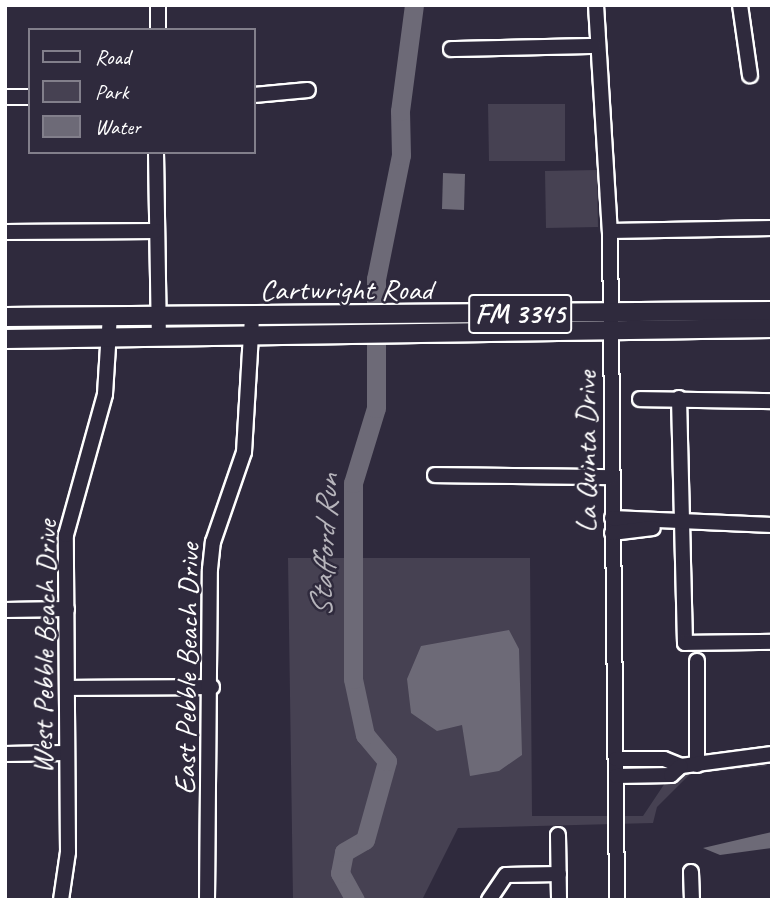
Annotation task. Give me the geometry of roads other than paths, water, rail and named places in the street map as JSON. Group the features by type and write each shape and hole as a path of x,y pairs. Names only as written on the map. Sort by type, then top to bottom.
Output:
{"main road":[{"name":"Cartwright Road","path":"5,339 159,335 252,326 610,320 772,311"},
{"name":"Cartwright Road","path":"5,317 156,315 252,326"},
{"name":"Cartwright Road","path":"610,320 772,328"}],"street":[{"path":"158,5 158,28"},
{"name":"La Quinta Drive","path":"596,5 594,46 610,231 617,900"},
{"path":"740,5 750,75"},
{"path":"451,49 594,46"},
{"path":"256,95 308,90"},
{"path":"5,97 28,97"},
{"path":"156,154 156,315 159,335"},
{"path":"610,231 772,228"},
{"path":"5,232 156,231"},
{"name":"West Pebble Beach Drive","path":"61,900 68,852 65,753 66,535 105,394 111,336 110,315"},
{"name":"East Pebble Beach Drive","path":"207,900 212,542 244,452 252,326"},
{"path":"680,398 685,643 772,642"},
{"path":"640,399 772,401"},
{"path":"435,475 611,477"},
{"path":"612,525 772,525"},
{"path":"5,610 67,610"},
{"path":"696,661 697,765"},
{"path":"67,688 212,687"},
{"path":"5,754 65,753"},
{"path":"615,759 664,759 681,766 772,754"},
{"path":"615,776 671,775 681,766"},
{"path":"558,835 559,900"},
{"path":"691,873 692,900"},
{"path":"489,900 506,875 559,874"}],"water":[{"path":"443,173 465,174 464,210 442,209"},
{"path":"509,630 519,649 522,755 499,771 470,776 462,725 437,731 411,713 407,679 421,646"},
{"path":"772,832 772,848 720,855 703,848"}],"waterway":[{"name":"Stafford Run","path":"355,900 340,873 344,852 365,840 387,761 365,735 353,679 353,483 376,408 376,279 401,155 400,111 414,5"}]}
